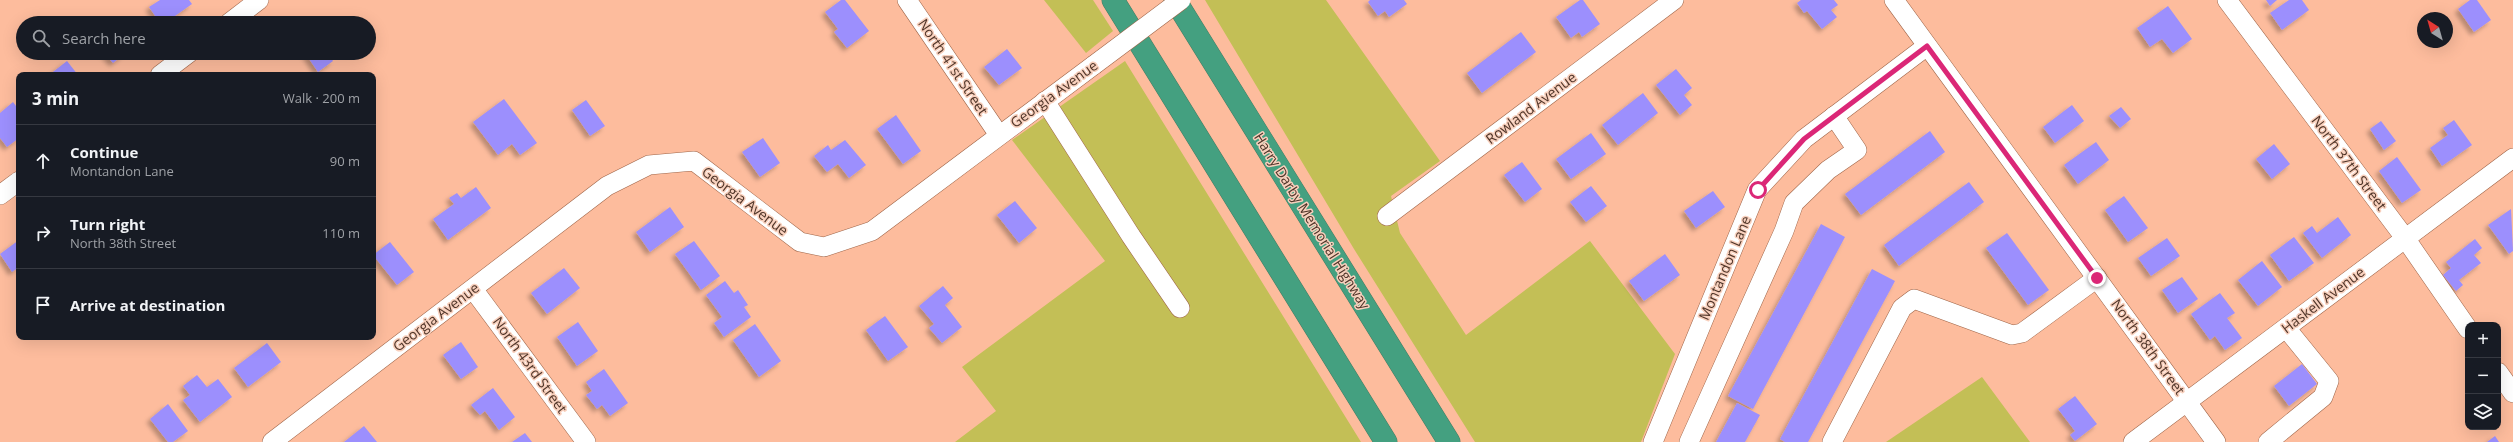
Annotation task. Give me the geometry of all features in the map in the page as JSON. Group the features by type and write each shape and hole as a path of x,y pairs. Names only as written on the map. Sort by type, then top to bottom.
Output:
{"highway":[{"path":"1113,0 1386,442"},
{"name":"Harry Darby Memorial Highway","path":"1175,0 1449,442"}],"street":[{"path":"238,16 259,0"},
{"name":"North 41st Street","path":"907,0 999,135"},
{"name":"Georgia Avenue","path":"272,442 607,186 649,165 694,161 800,242 824,247 872,231 1181,0"},
{"name":"Rowland Avenue","path":"1387,216 1674,0"},
{"name":"North 38th Street","path":"1894,0 2189,402 2216,442"},
{"name":"North 37th Street","path":"2227,0 2405,238 2465,325"},
{"name":"Montandon Lane","path":"1653,442 1758,190 1804,139 1927,46"},
{"path":"164,72 180,60"},
{"path":"1045,101 1131,236 1180,308"},
{"path":"1689,442 1784,231 1794,203 1828,170 1857,150 1834,116"},
{"name":"Haskell Avenue","path":"2133,442 2189,402 2513,158"},
{"path":"0,196 16,183"},
{"path":"1832,442 1902,308 1914,299 2012,335 2022,334 2097,278"},
{"name":"North 43rd Street","path":"473,289 586,442"},
{"path":"2268,442 2323,398 2329,381 2286,328"},
{"path":"2501,376 2513,393"}],"shaded area":[{"path":"1044,0 1093,0 1113,31 1086,53"},
{"path":"1205,0 1326,0 1440,161 1391,196 1400,233 1466,335 1590,241 1675,354 1641,442 1475,442 1354,249"},
{"path":"1125,61 1361,442 955,442 996,411 962,367 1105,261 1012,140"},
{"path":"1982,377 2030,442 1886,442"}],"building":[{"path":"160,0 189,0 192,4 175,16 155,16 149,7"},
{"path":"841,0 845,0 869,31 847,48 834,32 838,29 825,12"},
{"path":"1370,0 1404,0 1407,4 1389,17 1385,11 1378,16 1368,2"},
{"path":"1580,0 1583,0 1600,24 1582,37 1579,32 1571,38 1556,17"},
{"path":"1801,0 1834,0 1838,5 1831,10 1837,17 1822,29 1807,11 1804,13 1797,3"},
{"path":"2266,0 2277,0 2270,6"},
{"path":"2289,0 2302,0 2309,10 2282,30 2270,13"},
{"path":"2470,0 2477,0 2491,20 2474,32 2458,9"},
{"path":"2168,6 2192,39 2173,53 2162,39 2150,47 2137,28"},
{"path":"1521,32 1536,52 1482,93 1467,73"},
{"path":"1007,49 1022,68 999,85 984,67"},
{"path":"310,60 332,60 333,61 318,72"},
{"path":"67,61 76,72 53,72"},
{"path":"1676,69 1692,88 1684,95 1692,105 1680,115 1656,85"},
{"path":"1643,93 1658,113 1618,145 1602,125"},
{"path":"504,99 537,143 520,155 512,144 498,155 473,122"},
{"path":"586,100 605,126 590,136 572,110"},
{"path":"13,102 16,106 16,140 7,147 0,138 0,113"},
{"path":"2072,105 2084,121 2055,143 2043,127"},
{"path":"2121,107 2131,119 2120,128 2109,116"},
{"path":"896,115 921,151 903,164 877,129"},
{"path":"2454,120 2472,145 2442,166 2430,148 2448,135 2443,128"},
{"path":"2381,121 2396,141 2384,150 2370,129"},
{"path":"1930,131 1945,152 1861,215 1845,194"},
{"path":"1591,133 1606,154 1571,179 1556,159"},
{"path":"763,138 780,163 760,177 742,152"},
{"path":"845,140 866,165 849,178 838,164 827,172 814,156 828,145 831,150"},
{"path":"2096,142 2109,160 2078,184 2064,165"},
{"path":"2274,144 2290,164 2272,179 2256,159"},
{"path":"2397,157 2421,190 2402,203 2379,171"},
{"path":"1522,162 1542,189 1525,202 1504,175"},
{"path":"1969,182 1984,202 1899,266 1884,245"},
{"path":"1591,186 1607,206 1586,222 1570,202"},
{"path":"476,187 491,208 448,240 433,219 454,204 449,198 457,193 461,198"},
{"path":"1713,191 1725,207 1696,228 1684,211"},
{"path":"2124,196 2148,228 2128,242 2105,210"},
{"path":"1015,201 1037,228 1019,243 997,215"},
{"path":"670,207 684,227 650,252 636,232"},
{"path":"2511,209 2513,251 2509,254 2488,225"},
{"path":"2338,217 2351,235 2322,258 2303,233 2312,226 2317,233"},
{"path":"1821,224 1845,237 1753,409 1728,396"},
{"path":"2007,233 2049,290 2028,305 1986,248"},
{"path":"2294,237 2314,263 2289,281 2270,255"},
{"path":"2167,238 2180,256 2151,276 2138,258"},
{"path":"2475,239 2482,248 2474,255 2481,263 2459,280 2463,285 2456,291 2443,275 2451,268 2446,262"},
{"path":"694,241 720,276 701,290 675,254"},
{"path":"16,242 16,269 12,272 0,254"},
{"path":"390,242 414,272 397,285 376,259 376,253"},
{"path":"1665,254 1680,275 1644,301 1629,281"},
{"path":"2262,261 2282,287 2258,306 2238,280"},
{"path":"564,268 580,288 547,314 531,293"},
{"path":"1872,269 1895,281 1808,442 1785,442 1780,439"},
{"path":"2182,277 2198,299 2178,313 2162,290"},
{"path":"725,281 734,293 738,290 748,305 744,307 751,317 724,337 714,323 722,317 706,295"},
{"path":"943,286 953,298 945,305 962,327 942,343 929,328 934,324 919,306"},
{"path":"2220,293 2235,313 2227,318 2242,338 2225,350 2215,336 2210,340 2191,314"},
{"path":"885,316 908,347 888,361 866,330"},
{"path":"578,322 598,351 577,366 557,337"},
{"path":"755,324 781,361 759,377 733,340"},
{"path":"461,342 478,367 461,379 443,355"},
{"path":"267,343 281,362 248,387 234,368"},
{"path":"2302,364 2317,384 2289,406 2274,386"},
{"path":"604,369 628,403 610,416 602,405 597,409 586,395 592,391 586,382"},
{"path":"197,375 207,387 218,379 232,397 200,422 183,400 190,395 183,386"},
{"path":"493,388 515,417 499,430 485,411 480,415 471,405"},
{"path":"2075,396 2097,424 2075,441 2070,435 2075,431 2058,409"},
{"path":"1737,403 1760,415 1745,442 1716,442"},
{"path":"168,404 188,431 173,442 168,442 150,419"},
{"path":"364,426 377,442 344,442"},
{"path":"525,433 532,442 512,442"},
{"path":"2495,436 2499,442 2487,442"}],"route":[{"path":"1758,190 1804,139 1927,46 2097,278"}]}
